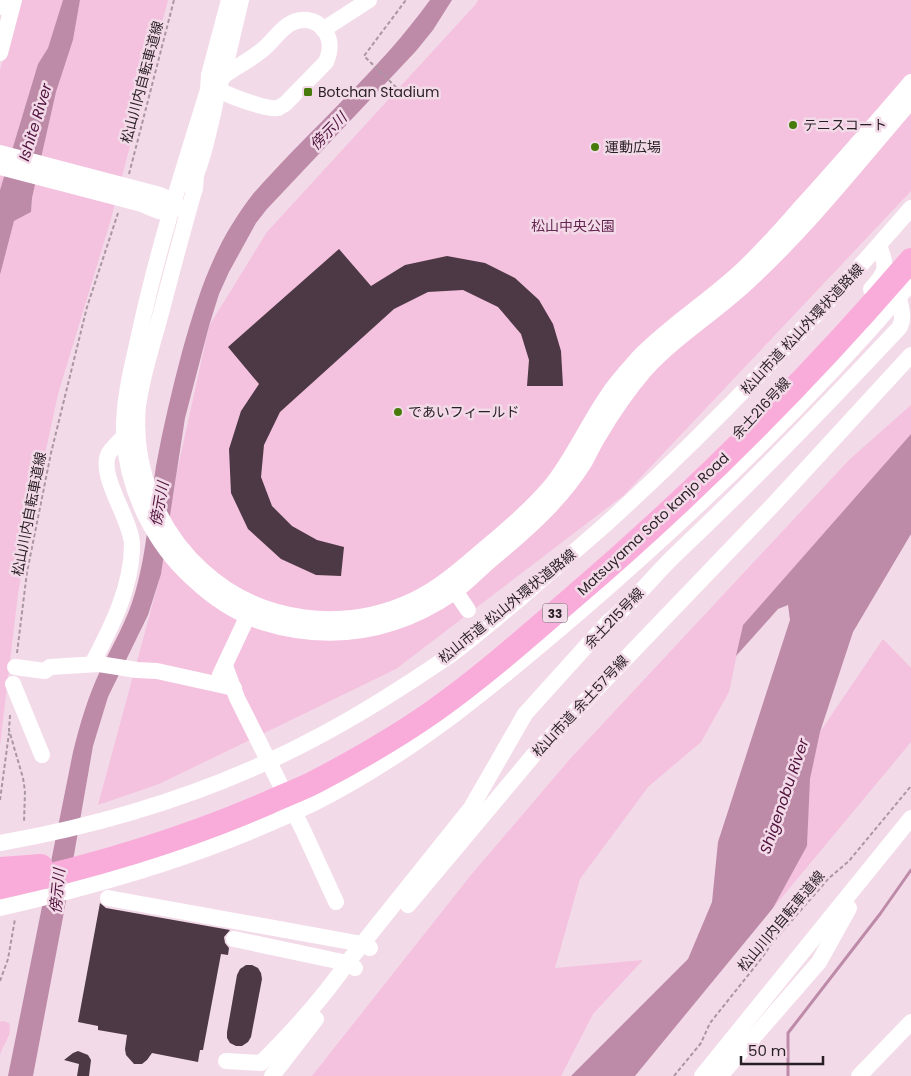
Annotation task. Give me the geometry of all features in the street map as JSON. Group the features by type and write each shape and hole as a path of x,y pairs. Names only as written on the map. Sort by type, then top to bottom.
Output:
{"highway":[{"name":"Matsuyama Soto kanjo Road","path":"0,887 122,856 194,832 314,782 383,744 433,711 520,643 604,571 693,490 798,384 868,310 911,260"},
{"name":"33","path":"0,869 122,856"}],"street":[{"path":"0,7 2,0"},
{"path":"0,53 14,0"},
{"path":"0,167 142,204 162,213 171,203 187,196 188,177 214,82 230,0"},
{"path":"213,114 214,82 235,29 241,0"},
{"path":"324,29 369,0"},
{"path":"301,19 313,21 324,29 330,43 330,53 326,62 279,108 241,100 214,82 263,50 283,28 292,22 301,19"},
{"path":"235,29 235,44 240,51 253,57"},
{"path":"451,586 551,486 573,456 609,393 633,363 656,340 723,287 765,247 911,82"},
{"path":"241,100 225,102 219,105 213,114 188,177 171,191 171,203 146,303 125,404 124,436 130,473 154,534 168,554 212,580 232,594 250,611 281,613 308,618 338,619 356,618 395,608 451,586 541,516 562,494 584,463 620,401 644,372 665,350 731,298 769,262 911,101"},
{"path":"0,153 118,199 171,203"},
{"path":"185,563 154,504 143,470 139,446 138,404 195,188 188,177"},
{"path":"171,203 185,223"},
{"path":"142,204 158,219 161,228 161,241"},
{"name":"松山市道 松山外環状道路線","path":"0,843 26,831 138,811 219,783 322,735 450,654 492,622 579,548 669,466 776,359 911,208"},
{"name":"余土216号線","path":"608,622 615,607 623,565 712,479 722,449 884,275 886,268 879,245"},
{"path":"0,908 158,866 227,842 319,800 389,761 432,732 483,694 613,583 702,502 810,395 911,283"},
{"name":"余土215号線","path":"351,965 471,808 525,714 608,622 620,613 664,565 770,464 899,328 902,318 899,298"},
{"name":"松山市道 余土57号線","path":"367,946 537,751 772,506 911,355"},
{"path":"95,664 120,605 128,575 132,545 130,532 113,493 106,464 108,455 124,436"},
{"path":"451,586 468,610"},
{"path":"216,684 250,611"},
{"path":"42,756 14,675 45,671 50,667 95,664 157,671 234,688"},
{"path":"225,666 260,747 303,830 336,902"},
{"path":"702,1076 911,818"},
{"path":"720,1076 819,962 834,932 852,903 857,892 857,885"},
{"path":"108,898 367,946"},
{"path":"234,939 351,965"},
{"path":"226,1061 261,1063 351,965"},
{"path":"272,1076 351,965"},
{"path":"859,1076 911,1022"}],"path":[{"name":"松山川内自転車道線","path":"130,170 174,0"},
{"path":"401,92 364,56 406,0"},
{"name":"松山川内自転車道線","path":"14,675 27,572 51,453 87,307 118,199"},
{"path":"0,800 10,714"},
{"path":"9,730 24,784 26,831"},
{"name":"松山川内自転車道線","path":"674,1076 701,1043 710,1023 772,943 828,878 849,861 911,786"},
{"path":"0,981 8,960 15,919"}],"green space":[{"path":"20,0 63,0 48,48 38,64 0,190 0,70"},
{"path":"80,0 168,0 111,219 58,394 31,519 18,594 0,745 0,275 14,221 31,212 32,198 56,92 73,40"},
{"name":"松山中央公園","path":"478,0 911,0 911,191 624,495 396,669 159,784 98,805 158,584 177,472 209,326 267,232"},
{"path":"911,405 911,434 743,625 729,692 701,742 648,787 580,879 555,968 643,960 593,1014 561,1076 312,1076 471,875 570,759 849,460"},
{"path":"883,639 911,668 911,742 773,908 807,846 809,779 820,732"},
{"path":"0,1022 9,1023 10,1032 0,1055"}],"water":[{"name":"Ishite River","path":"63,0 80,0 73,40 56,92 32,198 31,212 14,221 0,275 0,190 38,64 48,48"},
{"name":"傍示川","path":"430,0 452,0 433,30 416,51 267,209 256,223 219,294 185,418 161,574 148,615 108,697 93,746 33,1076 8,1076 73,752 92,689 124,623 135,593 142,562 156,466 168,409 188,330 209,269 228,231 253,194 389,51"},
{"name":"Shigenobu River","path":"911,434 911,534 853,632 820,732 810,779 807,846 773,908 635,1076 571,1076 688,959 712,902 718,842 790,620 788,605 778,609 736,656 743,625"}],"building":[{"path":"339,249 371,286 405,265 447,256 485,263 515,278 539,300 553,324 561,351 563,386 527,386 529,360 521,334 498,307 463,290 428,292 394,309 280,412 264,445 261,477 272,506 292,526 317,540 344,547 341,576 316,575 281,559 248,529 231,493 229,449 241,411 259,384 228,347"},
{"path":"100,903 106,908 230,930 224,937 225,943 229,948 228,955 221,954 203,1050 200,1050 198,1062 152,1053 142,1064 134,1064 126,1055 127,1035 98,1030 98,1026 78,1022"},
{"path":"246,965 258,968 262,979 251,1037 242,1046 236,1046 230,1043 227,1038 227,1032 237,975 240,969"},
{"path":"78,1051 88,1055 91,1060 89,1076 77,1076 79,1064 64,1060"}],"waterway":[{"path":"788,1076 788,1033 880,914 911,870"}],"place":[{"name":"Botchan Stadium","path":"308,92"},
{"name":"テニスコート","path":"793,125"},
{"name":"運動広場","path":"595,147"},
{"name":"であいフィールド","path":"398,412"}]}
